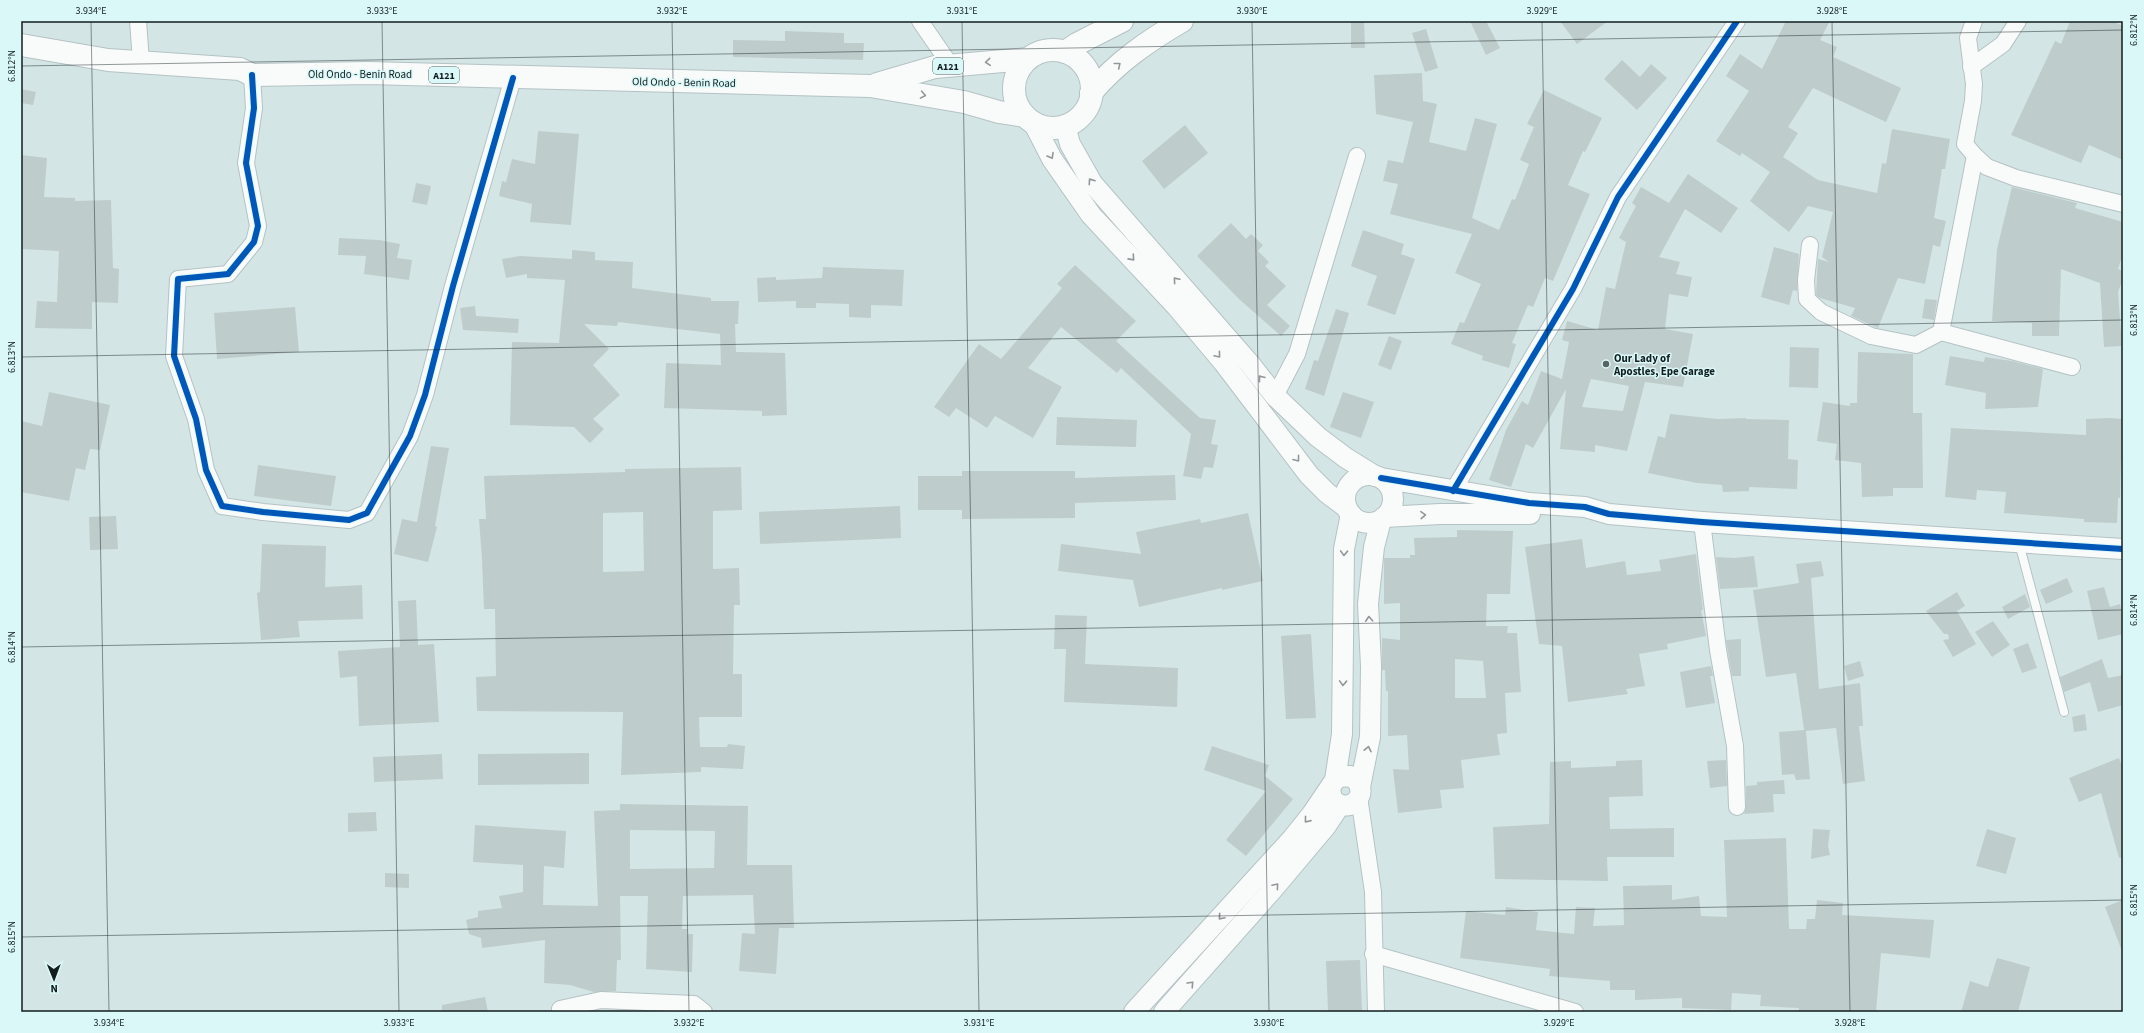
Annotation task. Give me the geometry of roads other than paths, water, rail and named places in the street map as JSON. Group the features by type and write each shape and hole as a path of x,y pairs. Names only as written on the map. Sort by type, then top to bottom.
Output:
{"main road":[{"path":"1065,52 1077,44 1122,21"},
{"path":"1065,125 1075,120 1083,112 1089,103 1091,93 1107,74 1149,40 1182,21"},
{"name":"Old Ondo - Benin Road","path":"21,45 108,60 141,61 240,69 252,75 368,73 513,78 870,86 964,102 1029,119 1043,126 1065,125"},
{"name":"Old Ondo - Benin Road","path":"870,86 935,68 1027,59 1045,50 1065,52 1077,58 1085,68 1091,80 1091,93"},
{"path":"1027,59 1019,69 1014,81 1014,93 1017,106 1029,119"}],"street":[{"path":"138,21 141,61"},
{"path":"920,21 951,66"},
{"path":"1453,491 1573,289 1618,197 1737,21"},
{"path":"1974,21 1968,38 1974,84 1973,101 1965,144 1987,167 2016,178 2123,204"},
{"path":"1971,67 2003,44 2018,21"},
{"path":"252,75 254,108 246,163 258,226 256,236 254,242 228,274 178,279 174,356 196,419 206,470 222,506 263,512 348,520 367,513 410,436 425,395 453,286 513,78"},
{"path":"1029,119 1052,159 1091,214 1182,312 1224,363 1309,475 1327,493 1365,522 1382,519 1503,513 1590,516 1609,514 1702,522 2123,549"},
{"path":"1065,125 1070,144 1092,183 1250,364 1275,396 1318,437 1346,458 1390,486 1393,497 1391,508 1382,519 1374,547 1368,604 1371,666 1370,737 1360,792 1353,804 1335,791"},
{"path":"1275,396 1297,354 1357,156"},
{"path":"1941,332 1975,156"},
{"path":"1810,245 1806,280 1807,299 1821,312 1871,336 1916,345 1941,332 2072,367"},
{"path":"1134,1012 1335,791 1342,734 1344,549 1349,511 1346,493 1354,481 1367,475 1529,503 1585,507 1609,514"},
{"path":"1702,522 1718,650 1735,746 1737,807"},
{"path":"1164,1012 1278,884 1326,826 1340,777 1350,776 1358,782 1360,792 1373,892 1373,954 1376,1012"},
{"path":"1373,954 1575,1012"},
{"path":"560,1009 601,1000 694,1004 704,1012"}],"lane":[{"path":"2019,542 2064,712"}],"place":[{"name":"Our Lady of Apostles, Epe Garage","path":"1606,364"}]}
